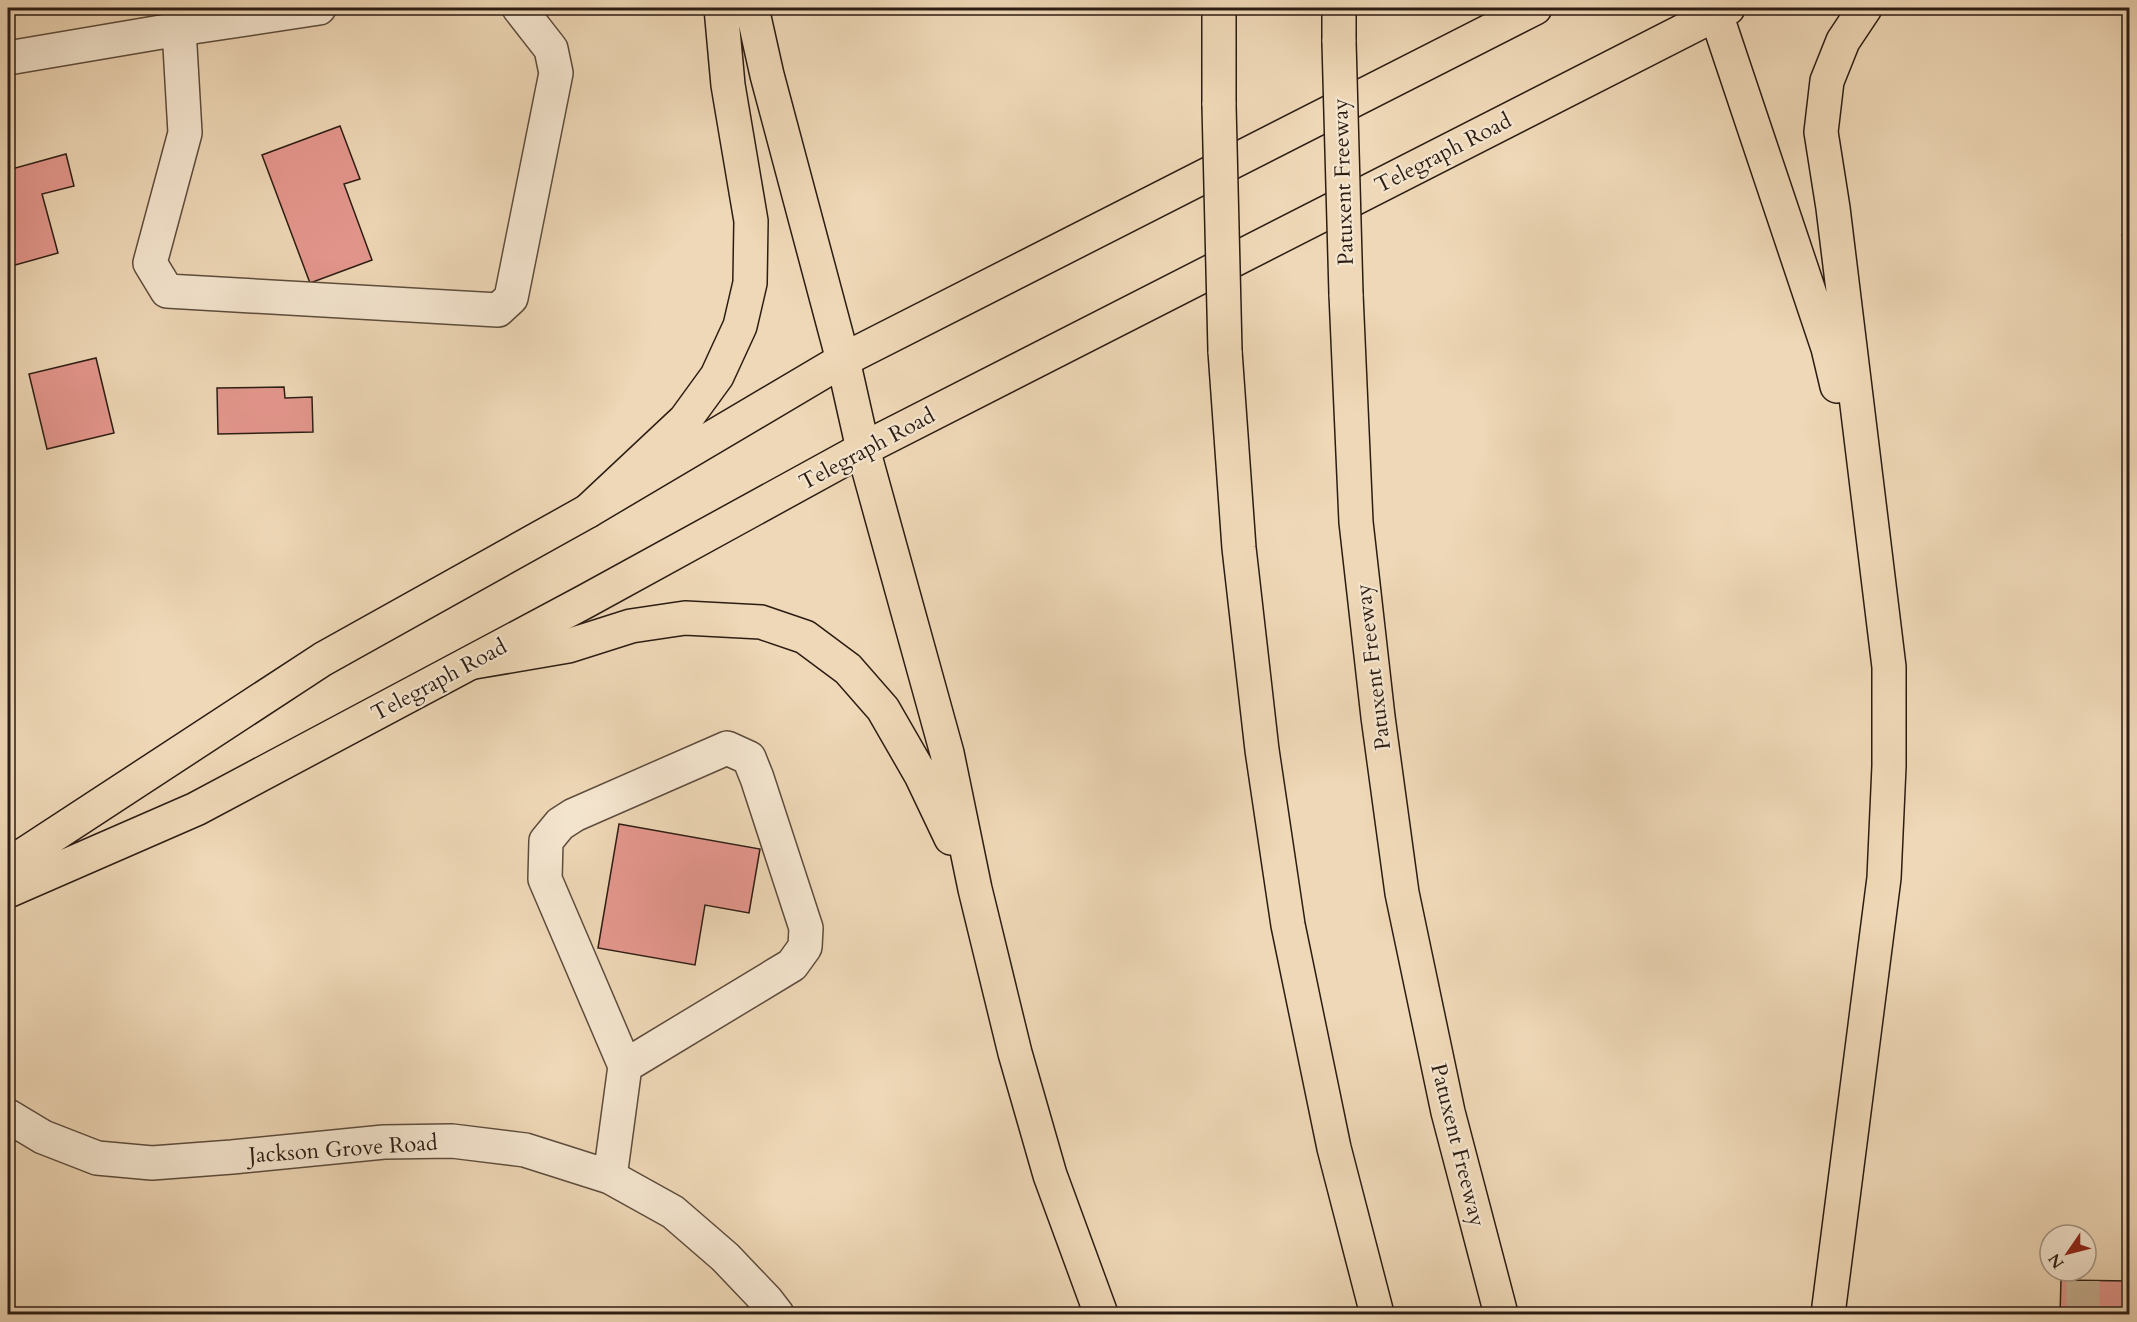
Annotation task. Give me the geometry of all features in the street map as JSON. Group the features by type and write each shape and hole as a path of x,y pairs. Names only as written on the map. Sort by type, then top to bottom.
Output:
{"main road":[{"path":"588,511 685,420 717,376 740,326 750,283 751,221 728,85 721,8"},
{"path":"752,8 767,75 843,360 863,449 946,753 975,889 1016,1053 1050,1175 1101,1314"},
{"path":"1219,8 1225,351 1239,548 1262,750 1288,926 1334,1148 1377,1314"},
{"name":"Patuxent Freeway","path":"1339,8 1346,294 1356,522 1378,717 1402,893 1448,1112 1501,1314"},
{"path":"8,865 323,659 588,511 843,360 1535,8"},
{"path":"1828,1314 1885,867 1889,766 1889,667 1833,208 1821,132 1827,81 1843,41 1865,8"},
{"path":"1719,10 1828,348 1869,510"},
{"name":"Telegraph Road","path":"8,891 196,809 474,662 863,449 1719,10"},
{"path":"474,662 568,646 631,626 685,618 761,622 805,637 848,669 883,709 921,775 975,889"}],"street":[{"path":"8,58 178,28 320,8"},
{"path":"178,28 185,133 150,263 167,291 498,310 511,298 556,73 551,49 519,8"},
{"path":"610,1177 625,1066 545,879 546,841 560,824 573,815 727,748 749,758 757,778 806,928 805,947 792,964 625,1066"},
{"name":"Jackson Grove Road","path":"8,1116 43,1137 97,1158 152,1163 384,1142 452,1141 525,1150 610,1177 672,1212 725,1257 777,1314"}],"building":[{"path":"340,126 360,179 344,184 372,260 310,283 262,155"},
{"path":"66,154 74,186 42,194 58,253 8,267 8,170"},
{"path":"2130,233 2130,259 2122,235"},
{"path":"96,358 114,433 47,449 29,374"},
{"path":"284,387 285,398 312,397 313,432 218,434 217,388"},
{"path":"619,824 760,849 749,913 705,905 695,965 598,948"},
{"path":"2130,1281 2130,1314 2060,1314 2061,1283"}],"tunnel":[{"path":"2083,1283 2083,1314"}]}
